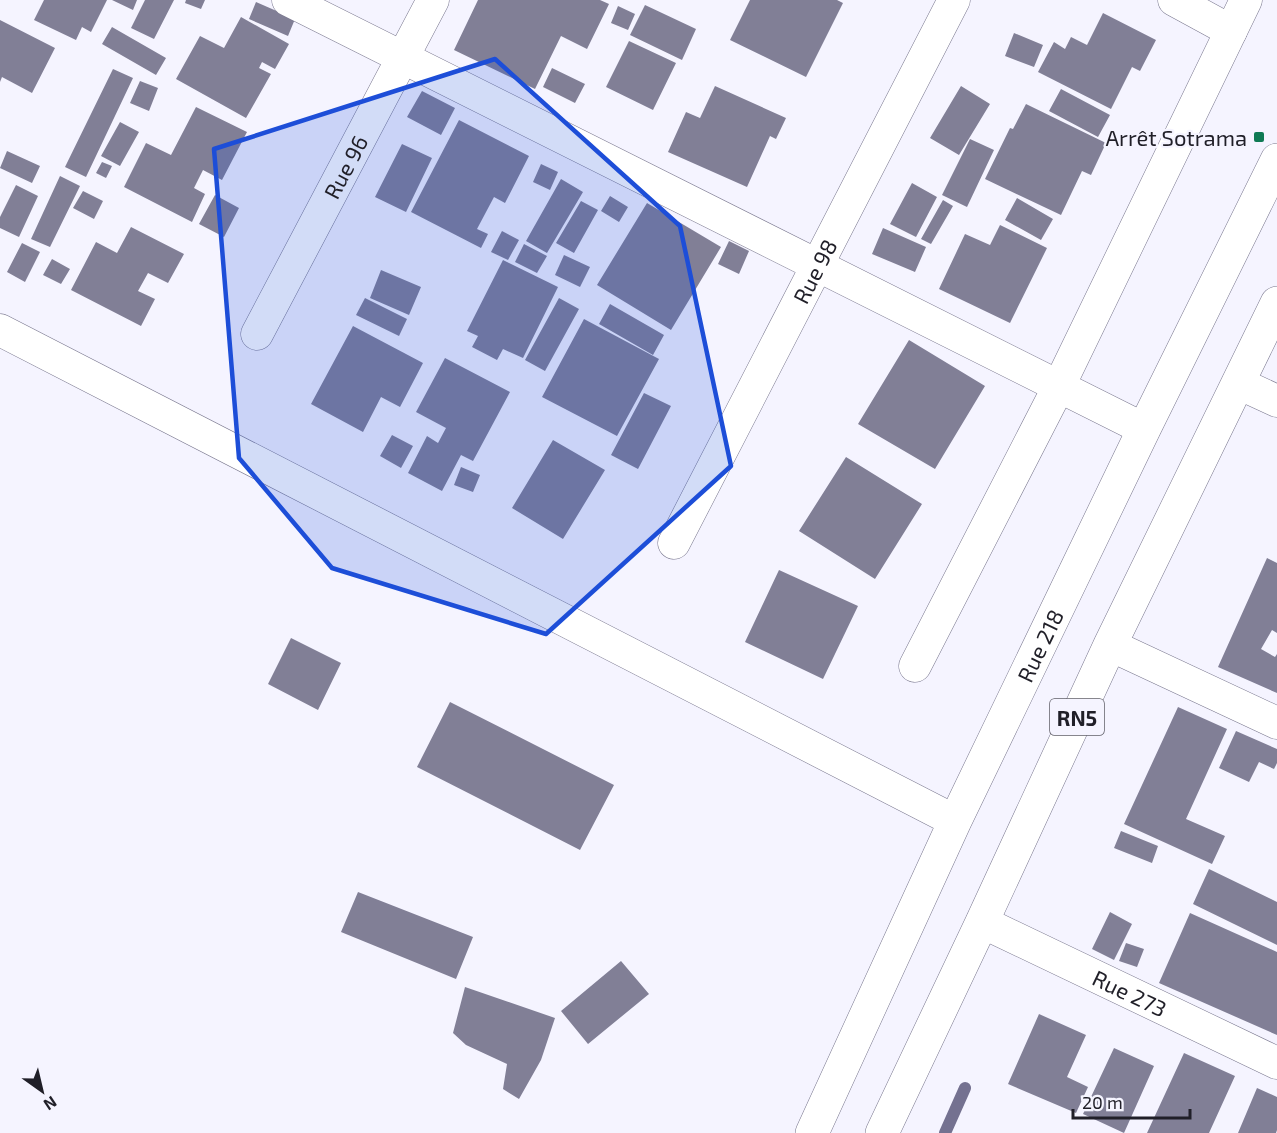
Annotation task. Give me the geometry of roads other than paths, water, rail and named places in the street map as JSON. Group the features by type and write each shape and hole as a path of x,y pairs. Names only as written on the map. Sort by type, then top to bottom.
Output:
{"highway":[{"name":"Rue 218","path":"812,1133 956,821 1144,429 1277,160"},
{"name":"RN5","path":"882,1133 1110,645 1277,303"}],"street":[{"path":"288,0 1144,429"},
{"name":"Rue 96","path":"257,334 433,0"},
{"name":"Rue 98","path":"674,543 954,0"},
{"path":"1174,0 1231,31"},
{"path":"915,666 1059,386 1246,0"},
{"path":"0,330 956,821"},
{"path":"1238,383 1277,401"},
{"path":"1110,645 1277,723"},
{"name":"Rue 273","path":"982,922 1277,1063"}],"waterway":[{"path":"945,1133 965,1088"}],"place":[{"name":"Arrêt Sotrama","path":"1259,137"}]}
